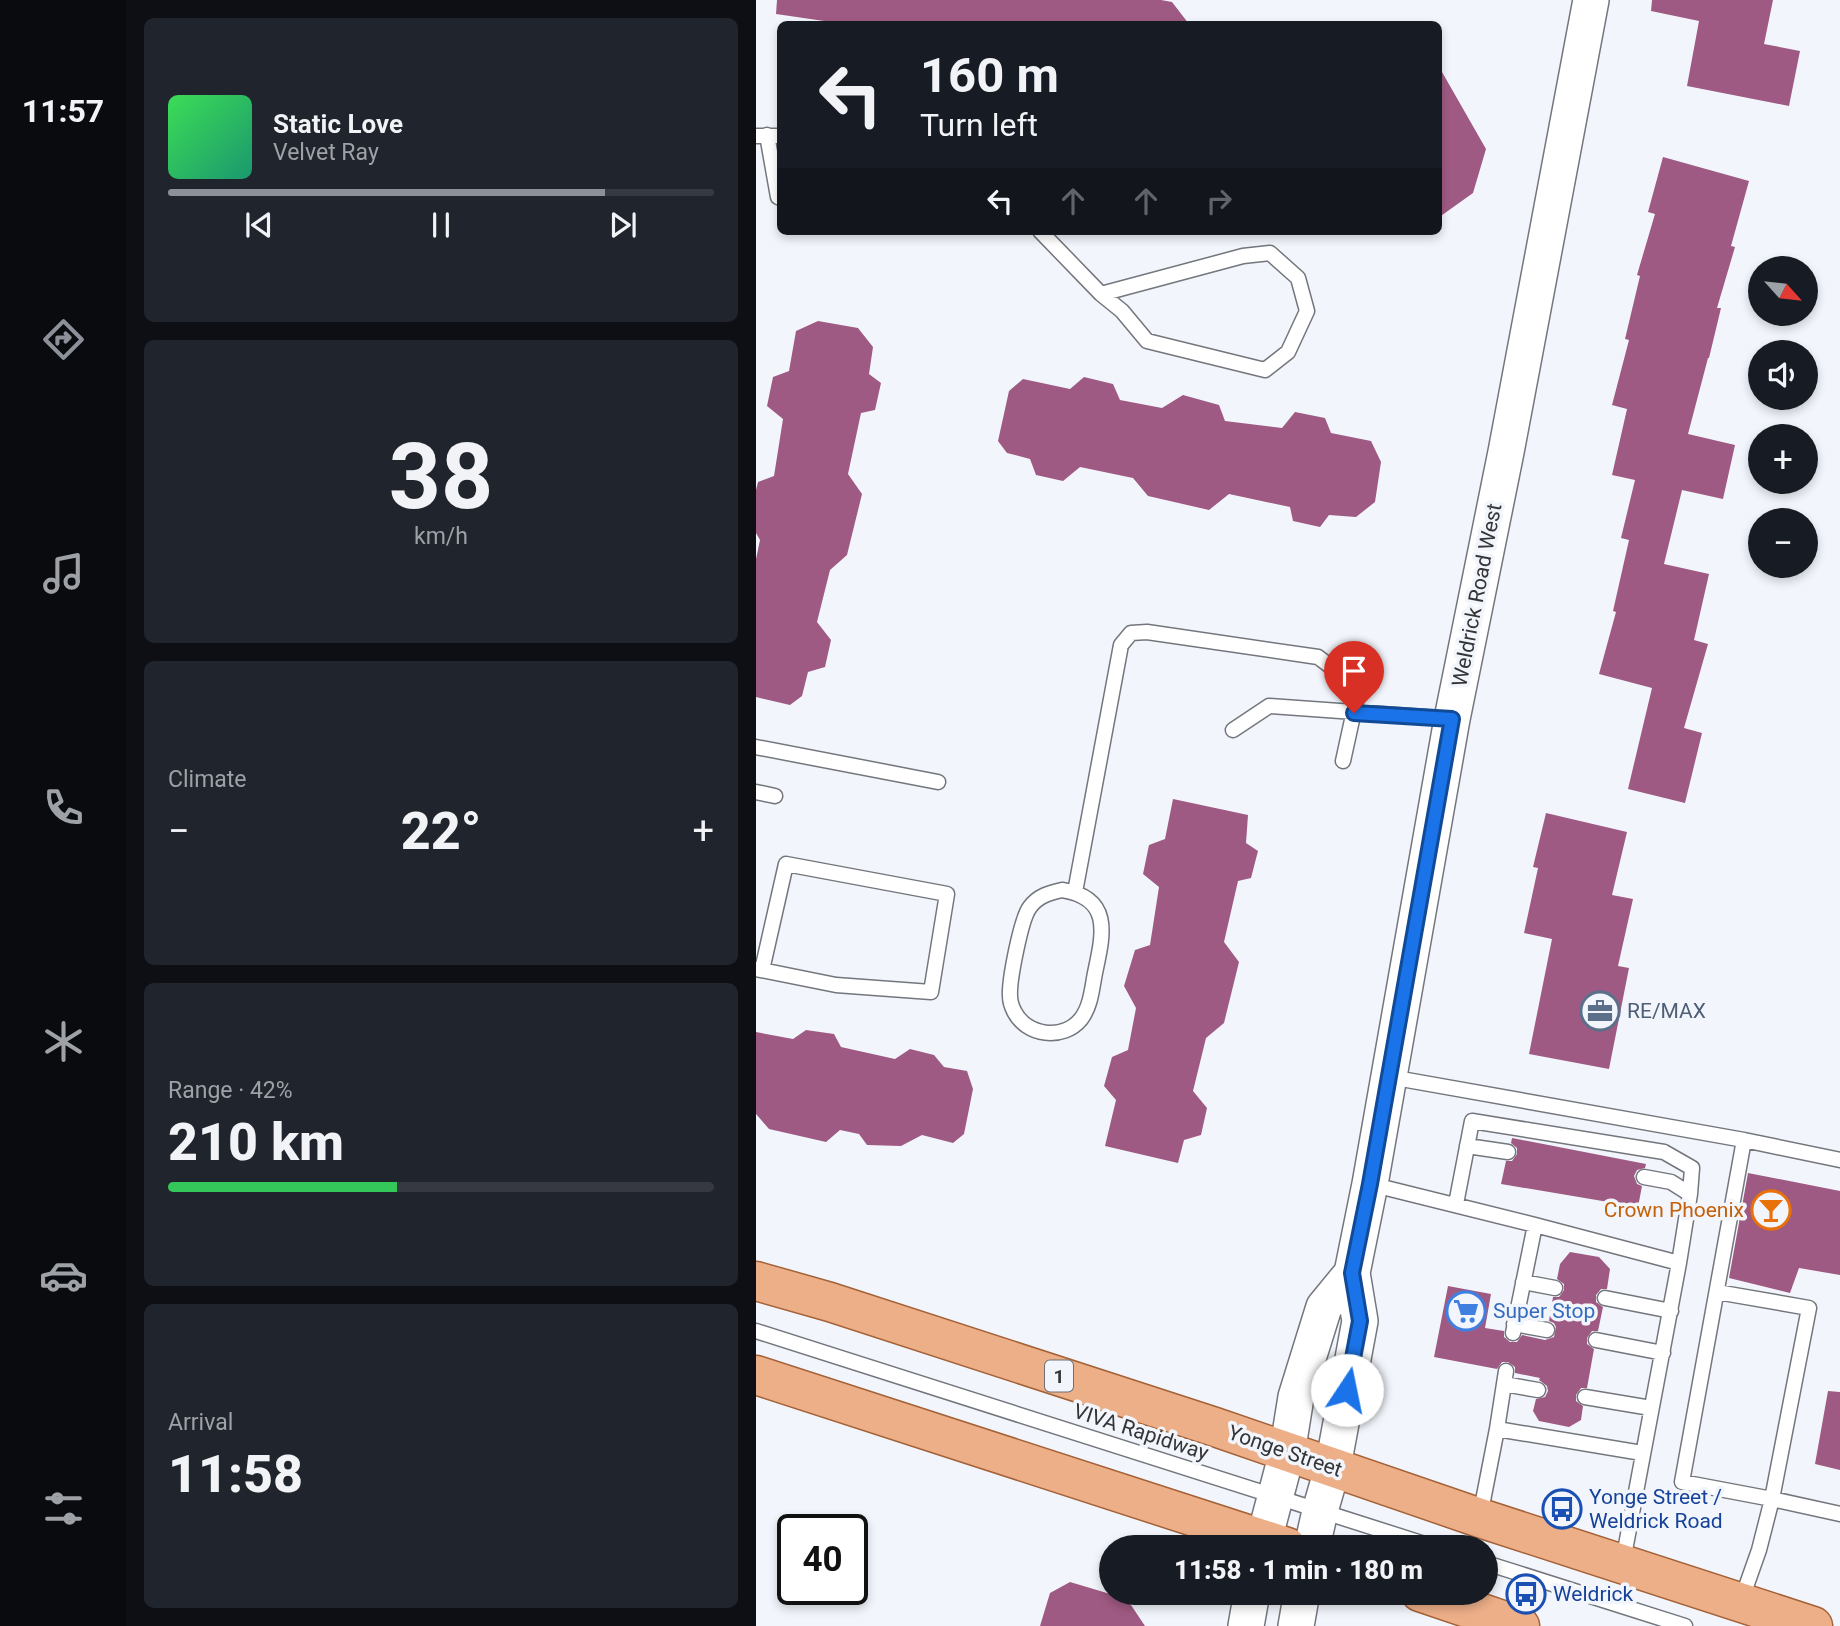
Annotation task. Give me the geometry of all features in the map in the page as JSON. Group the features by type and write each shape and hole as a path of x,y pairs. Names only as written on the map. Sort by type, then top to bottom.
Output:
{"main road":[{"name":"Yonge Street","path":"756,1281 830,1301 1333,1466 1479,1518 1813,1626"},
{"path":"756,1375 1244,1535"},
{"path":"1458,1605 1520,1626"}],"street":[{"name":"Weldrick Road West","path":"1315,1535 1333,1466 1360,1321 1352,1273 1452,719 1506,452 1591,0"},
{"name":"Weldrick Road West","path":"1272,1535 1275,1497 1287,1452 1296,1396 1324,1307 1352,1273"},
{"path":"1247,1626 1250,1605"},
{"path":"1296,1626 1300,1605"}],"lane":[{"path":"768,136 777,191"},
{"path":"1044,235 1101,294 1122,311 1147,341 1265,370 1288,352 1307,311 1298,278 1270,253 1243,256 1101,294"},
{"path":"1075,892 1121,645 1131,633 1147,632 1318,657 1359,688 1343,761"},
{"path":"1233,730 1269,706 1452,719"},
{"path":"756,747 938,782"},
{"path":"756,792 775,796"},
{"path":"786,864 947,894 931,992 836,985 759,970 786,864"},
{"path":"1049,892 1075,892 1087,898 1102,921 1103,934 1087,1010 1079,1022 1068,1030 1042,1033 1020,1020 1013,1009 1010,996 1023,921 1028,908 1049,892"},
{"path":"1389,1077 1744,1140 1840,1160"},
{"path":"1456,1204 1472,1121 1664,1152 1692,1168 1671,1311 1623,1564"},
{"path":"1744,1140 1682,1482 1840,1514"},
{"path":"1467,1146 1508,1152"},
{"path":"1644,1177 1671,1182 1690,1194"},
{"path":"1370,1184 1679,1263"},
{"path":"1535,1225 1514,1328 1547,1330"},
{"path":"1523,1282 1555,1289"},
{"path":"1717,1292 1809,1308 1772,1499 1759,1550 1740,1602"},
{"path":"1605,1298 1671,1311"},
{"name":"VIVA Rapidway","path":"756,1331 1396,1535"},
{"path":"1596,1340 1663,1353"},
{"path":"1479,1518 1505,1378 1538,1390"},
{"path":"1585,1397 1651,1408"},
{"path":"1497,1429 1642,1453"},
{"path":"1498,1567 1685,1626"}],"building":[{"path":"777,0 1161,0 1172,2 1187,21 824,21 776,14"},
{"path":"1652,0 1773,0 1764,44 1800,51 1789,106 1687,86 1699,21 1651,11"},
{"path":"1442,72 1486,149 1473,193 1442,215"},
{"path":"1663,157 1749,181 1731,246 1735,247 1717,308 1721,308 1709,358 1688,434 1735,445 1723,499 1682,490 1664,564 1709,574 1694,640 1708,644 1684,728 1702,733 1685,803 1628,789 1652,688 1599,674 1616,612 1613,611 1629,540 1621,538 1635,480 1612,475 1627,409 1612,405 1629,340 1625,339 1640,276 1637,275 1655,214 1648,212"},
{"path":"818,321 858,328 873,347 869,374 881,383 875,410 861,413 848,474 862,494 847,555 830,570 817,622 831,640 825,667 808,672 802,696 790,705 756,697 756,559 760,540 756,533 756,490 758,482 774,476 783,419 767,406 773,377 789,371 796,331"},
{"path":"1084,377 1113,384 1120,400 1162,408 1183,395 1219,405 1225,421 1282,428 1295,412 1325,418 1331,433 1371,441 1381,462 1375,502 1356,517 1329,515 1320,527 1293,521 1290,507 1229,494 1209,510 1148,496 1133,478 1080,467 1063,481 1036,475 1030,459 1007,453 998,441 1009,391 1023,379 1070,389"},
{"path":"1173,799 1248,815 1246,843 1258,851 1251,878 1238,881 1224,942 1239,962 1224,1023 1206,1038 1193,1091 1207,1108 1201,1135 1184,1140 1178,1163 1105,1146 1116,1100 1104,1086 1112,1057 1128,1050 1136,1008 1124,986 1135,950 1150,945 1159,887 1143,874 1149,845 1165,839"},
{"path":"1546,813 1627,832 1612,895 1633,899 1618,966 1629,968 1609,1069 1529,1054 1552,939 1524,933 1538,868 1533,867"},
{"path":"806,1030 834,1034 841,1047 895,1059 910,1049 934,1055 944,1067 967,1071 973,1089 964,1134 953,1143 922,1135 901,1146 867,1145 859,1134 840,1130 826,1142 769,1129 756,1114 756,1032 793,1039"},
{"path":"1512,1138 1646,1164 1645,1168 1637,1170 1634,1176 1637,1184 1642,1186 1638,1207 1501,1184 1506,1161 1512,1161 1517,1154 1517,1148 1511,1143"},
{"path":"1748,1173 1840,1191 1840,1275 1799,1268 1790,1293 1729,1278"},
{"path":"1570,1252 1599,1257 1610,1269 1607,1289 1601,1289 1596,1295 1596,1302 1603,1307 1598,1331 1592,1331 1587,1338 1587,1344 1594,1349 1587,1388 1581,1388 1576,1395 1576,1401 1583,1406 1581,1420 1569,1427 1539,1421 1533,1411 1536,1399 1545,1397 1548,1391 1540,1378 1515,1373 1515,1367 1508,1362 1502,1362 1497,1369 1434,1357 1448,1286 1491,1294 1485,1328 1504,1331 1504,1337 1510,1342 1517,1342 1522,1335 1545,1340 1554,1337 1556,1327 1549,1321 1553,1297 1559,1297 1564,1290 1564,1284 1557,1279 1560,1264"},
{"path":"1828,1391 1840,1392 1840,1470 1815,1464"},
{"path":"1070,1582 1099,1591 1099,1605 1131,1605 1145,1626 1040,1626 1050,1593"}],"place":[{"name":"RE/MAX","path":"1600,1011"},
{"name":"Crown Phoenix","path":"1771,1210"},
{"name":"Super Stop","path":"1466,1311"},
{"name":"Yonge Street / Weldrick Road","path":"1562,1509"},
{"name":"Weldrick","path":"1526,1594"}],"route":[{"path":"1347,1390 1360,1321 1352,1273 1452,719 1354,713"}]}
